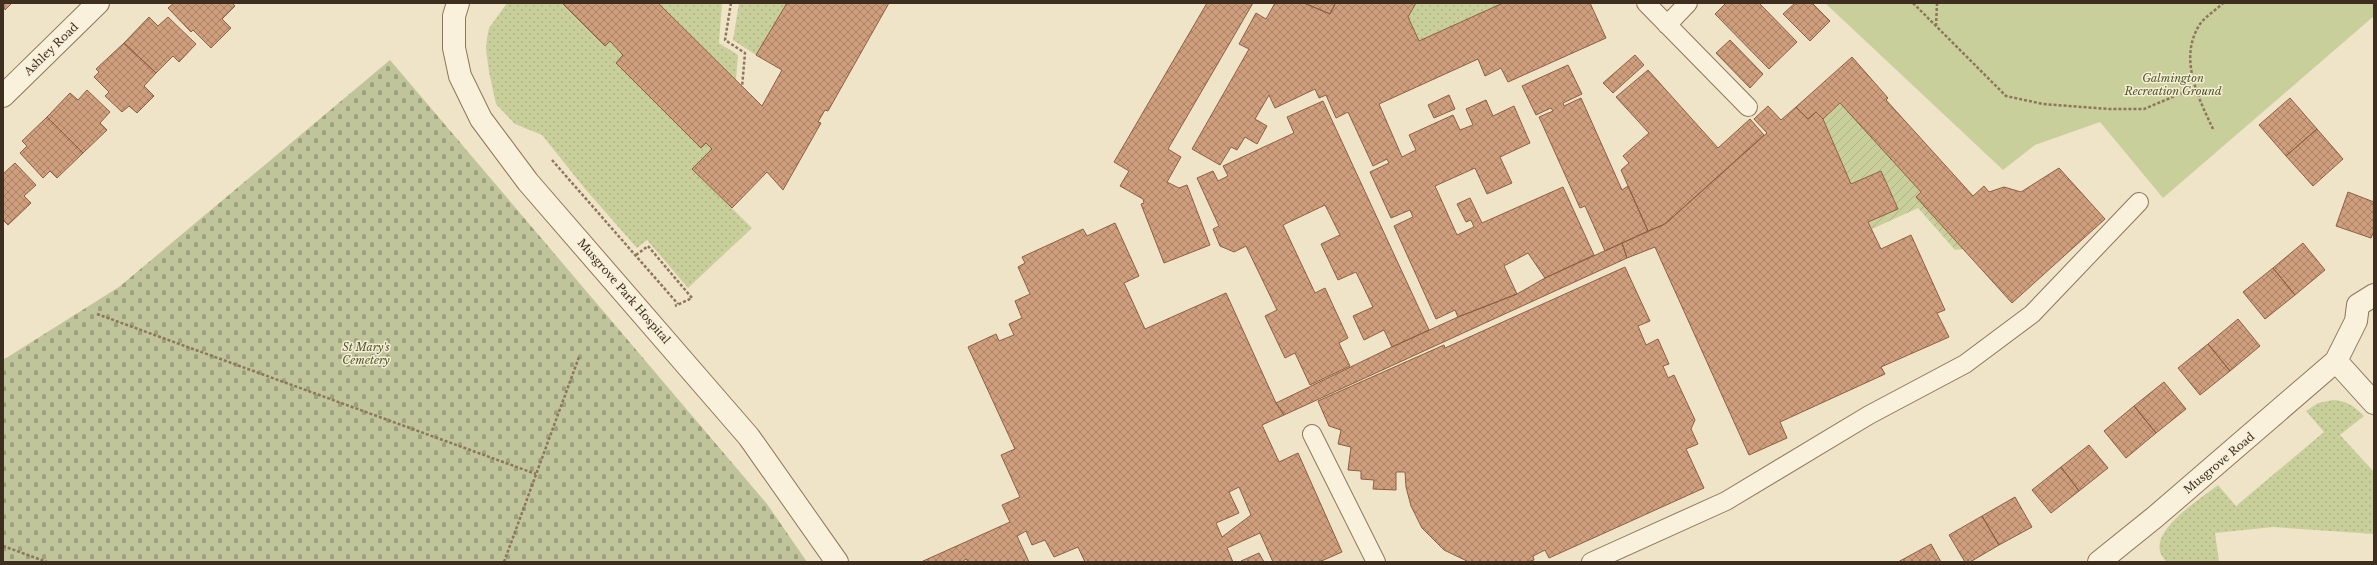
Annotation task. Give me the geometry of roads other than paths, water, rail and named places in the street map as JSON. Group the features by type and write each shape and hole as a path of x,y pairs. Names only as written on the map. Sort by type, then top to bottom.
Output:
{"street":[{"name":"Ashley Road","path":"3,96 98,3"},
{"name":"Musgrove Park Hospital","path":"458,3 454,16 454,48 460,76 480,119 528,182 749,437 837,562"},
{"name":"Musgrove Road","path":"2099,562 2197,482 2336,361 2356,321 2358,305 2374,295"},
{"path":"2336,361 2374,403"}],"lane":[{"path":"1646,3 1748,107"},
{"path":"1667,25 1688,3"},
{"path":"1591,562 1726,501 1869,415 1965,364 2032,314 2139,202"},
{"path":"1312,434 1376,562"}],"park label":[{"name":"Galmington Recreation Ground","path":"2173,84"},
{"name":"St Mary's Cemetery","path":"366,353"}]}
